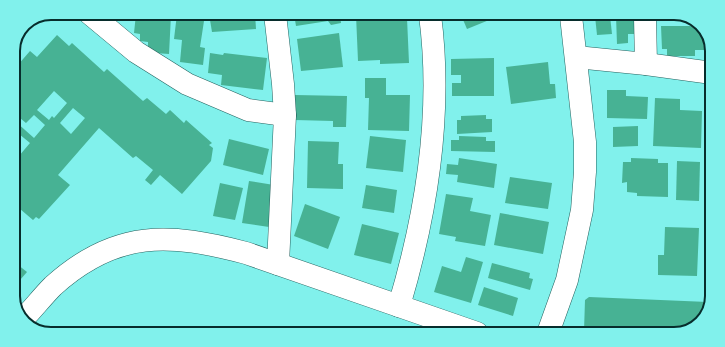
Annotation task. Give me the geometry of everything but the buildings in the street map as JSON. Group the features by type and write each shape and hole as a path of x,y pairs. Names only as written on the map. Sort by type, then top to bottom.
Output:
{"street":[{"path":"97,20 136,52 187,84 248,110 285,115"},
{"path":"276,20 285,115 278,264"},
{"path":"399,306 420,229 428,179 433,128 434,45 431,20"},
{"path":"550,327 567,280 583,202 585,142 571,20"},
{"path":"644,20 646,64"},
{"path":"576,57 705,72"},
{"path":"27,315 53,287 70,273 98,256 125,244 148,239 179,239 208,243 278,264 459,327"}]}
